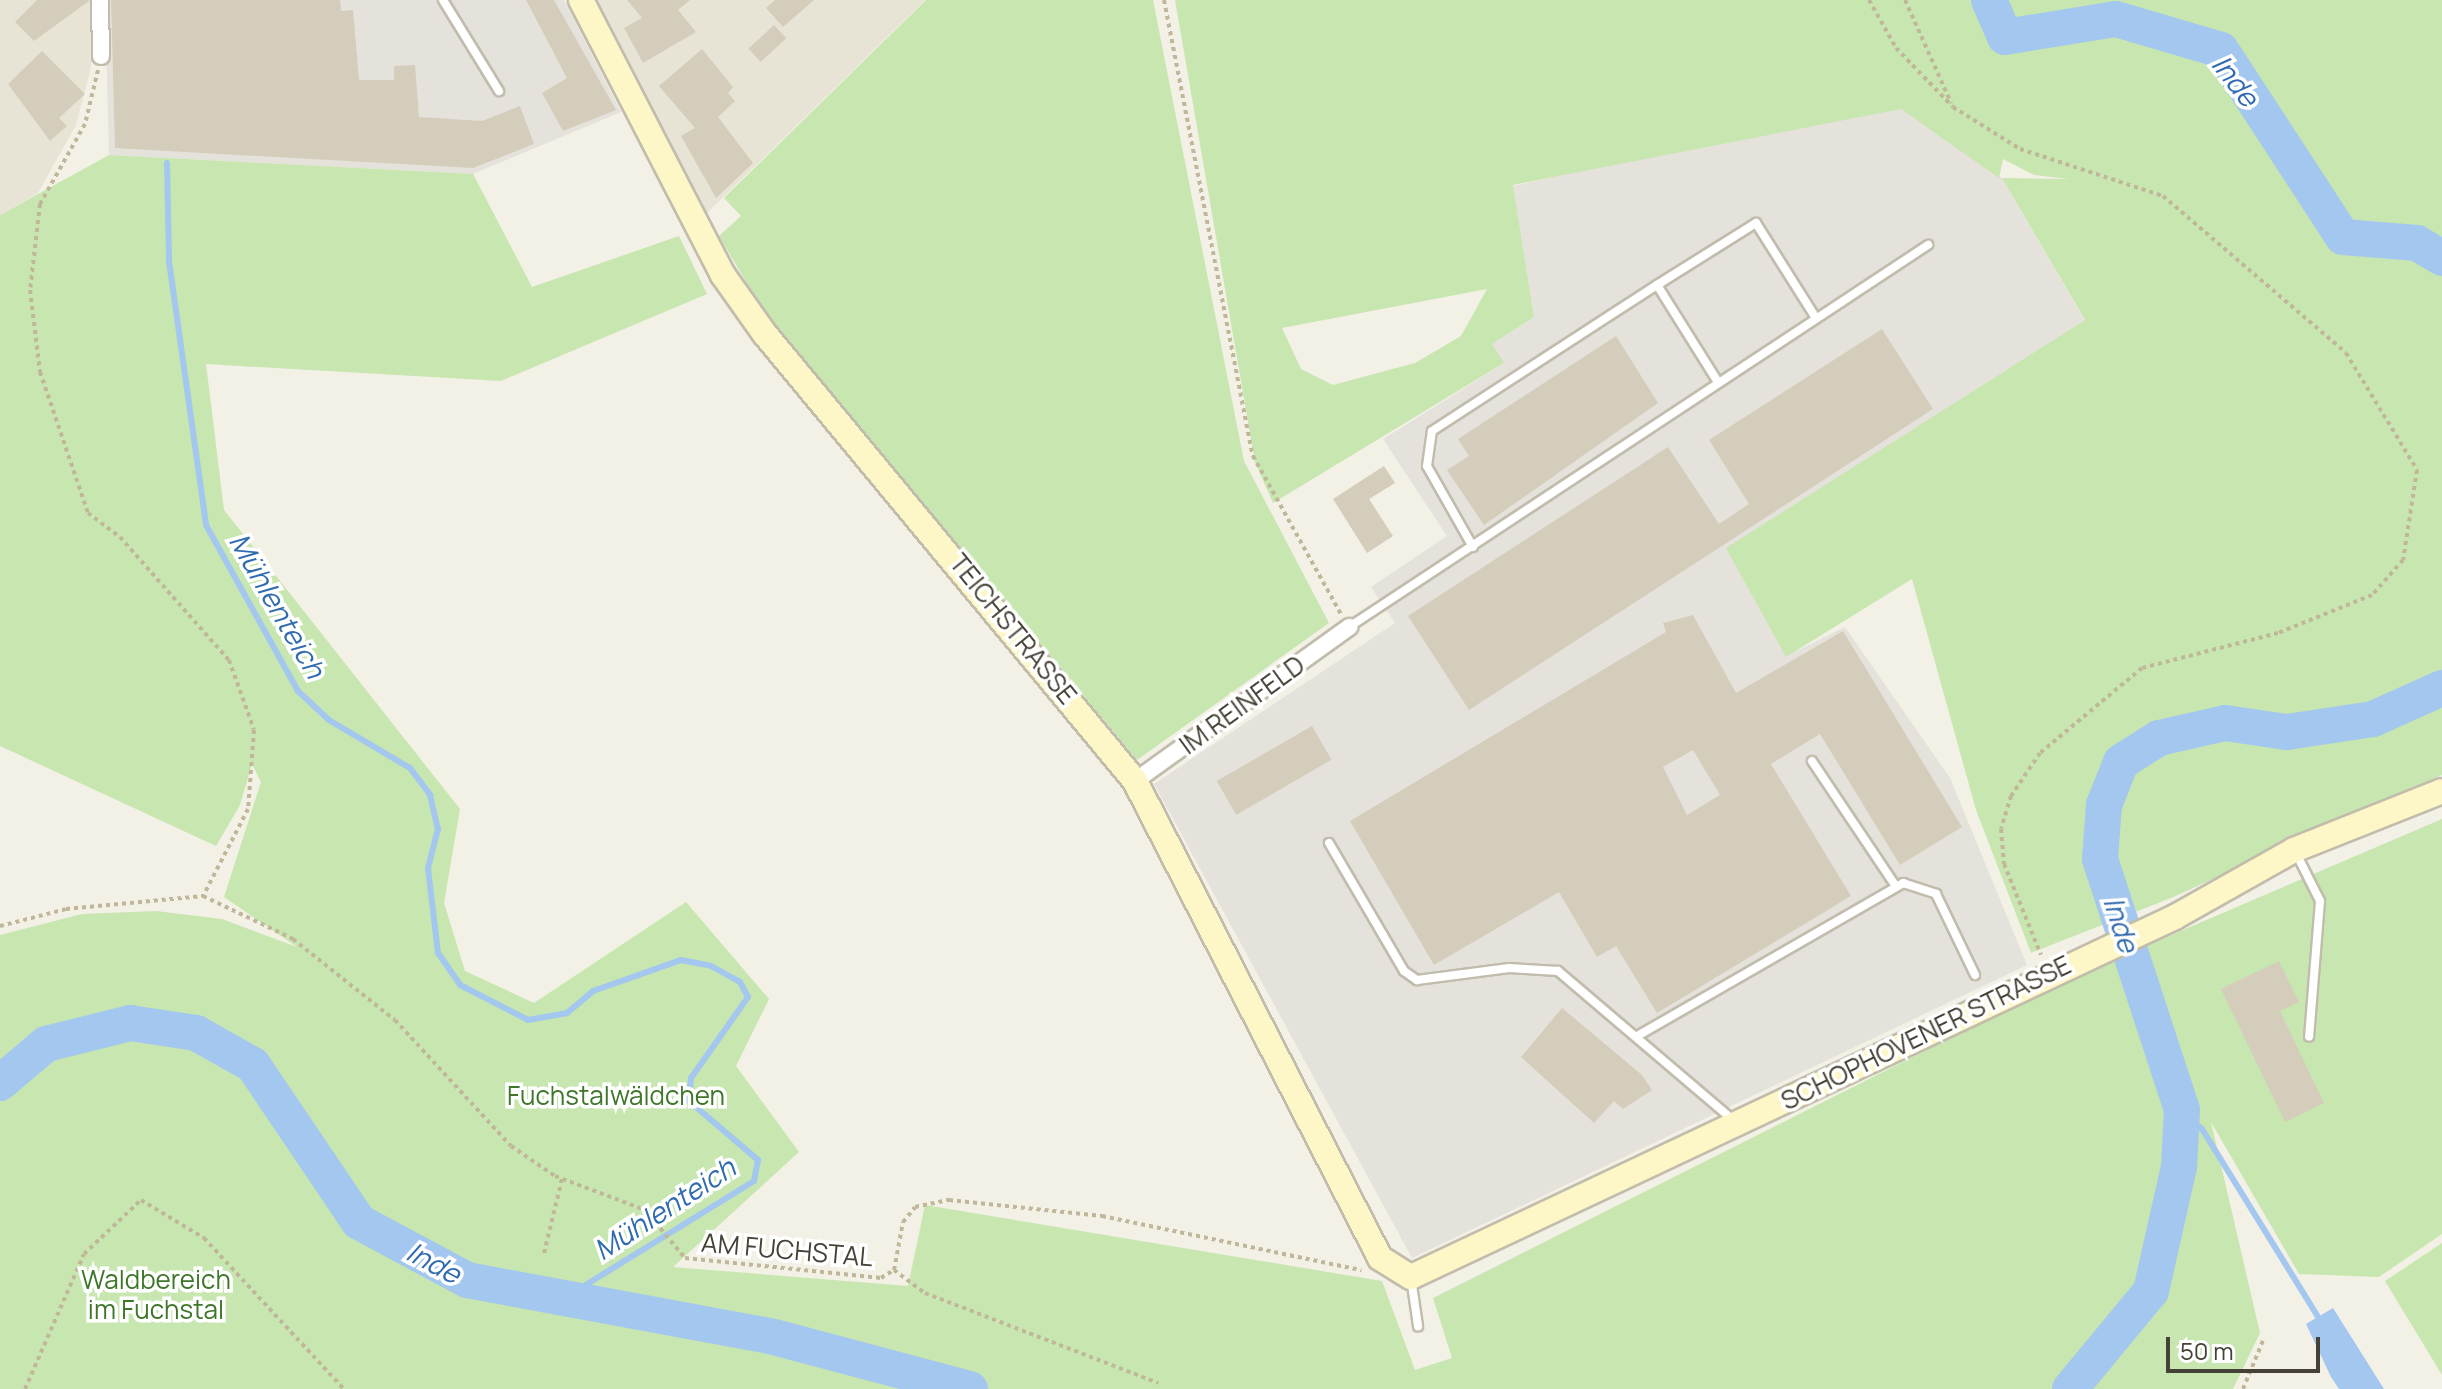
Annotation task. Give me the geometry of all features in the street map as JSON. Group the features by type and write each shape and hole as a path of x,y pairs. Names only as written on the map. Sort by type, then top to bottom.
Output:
{"main road":[{"name":"TEICHSTRASSE","path":"581,0 723,275 764,333 1135,781 1380,1258 1411,1277"},
{"name":"SCHOPHOVENER STRASSE","path":"1411,1277 1737,1124 2055,969 2175,917 2294,850 2442,791"}],"street":[{"path":"100,0 101,56"},
{"name":"IM REINFELD","path":"1135,781 1349,627"}],"lane":[{"path":"443,0 499,91"},
{"path":"1473,547 1427,466 1432,431 1756,223 1814,315"},
{"path":"1349,627 1684,413 1716,379 1928,245"},
{"path":"1657,285 1716,379"},
{"path":"1812,761 1895,885"},
{"path":"1329,843 1404,971 1417,980 1509,968 1558,971 1639,1035 1737,1124"},
{"path":"2294,850 2320,901 2309,1037"},
{"path":"1639,1035 1895,885 1913,883 1936,894 1975,975"},
{"path":"1411,1277 1418,1326"}],"path":[{"path":"1164,0 1253,456 1349,627"},
{"path":"1869,0 1896,48 1953,107 2020,149 2163,196 2346,353 2417,470 2403,560 2372,595 2278,633 2142,668 2040,753 2011,796 2001,829 2004,864 2055,969"},
{"path":"1905,0 1953,107"},
{"path":"0,926 66,909 203,896 248,809 254,730 229,660 120,537 88,513 40,372 30,290 40,204 85,124 101,56"},
{"name":"AM FUCHSTAL","path":"203,896 345,974 511,1146 562,1179 645,1210 685,1258 825,1276 881,1278 894,1270 903,1222 915,1207 949,1200 1102,1216 1366,1270"},
{"path":"544,1253 562,1179"},
{"path":"25,1389 84,1254 141,1200 204,1238 344,1389"},
{"path":"894,1270 925,1293 1158,1383"},
{"path":"2243,1389 2264,1338"}],"shaded area":[{"path":"0,0 90,0 91,68 76,125 38,193 0,215"},
{"path":"105,0 564,0 621,112 473,174 109,155"},
{"path":"596,0 925,0 706,214"},
{"path":"1895,101 2002,178 2085,321 1727,548 1786,656 1845,627 1950,778 2027,965 1412,1258 1154,784 1395,623 1371,587 1447,536 1383,439 1503,364 1492,344 1534,317 1513,186"}],"green space":[{"path":"926,0 1153,0 1244,461 1329,623 1137,760 761,307 719,236 741,216 724,198"},
{"path":"1175,0 2442,0 2442,775 2171,898 2031,953 1976,810 1912,579 1786,657 1726,548 2085,320 2002,178 2069,179 2034,175 2003,159 1999,178 1901,109 1513,185 1534,317 1492,344 1504,363 1273,503 1255,462","holes":["1487,289 1461,336 1415,363 1333,385 1301,369 1282,328"]},
{"path":"109,155 473,174 532,287 679,236 707,294 501,381 206,364 224,510 460,809 444,903 465,971 534,1003 686,902 769,999 736,1066 799,1152 673,1267 908,1286 925,1205 1382,1281 1415,1370 1452,1358 1433,1298 2064,981 2442,819 2442,1234 2379,1277 2299,1274 2211,1122 2260,1333 2233,1389 0,1389 0,935 82,914 156,911 222,919 297,947 224,897 261,782 252,764 240,805 216,846 0,746 0,215"},
{"path":"2442,1243 2442,1375 2385,1281"}],"water":[{"path":"2333,1308 2384,1389 2339,1389 2331,1377 2306,1324"}],"building":[{"path":"37,0 89,1 34,41 15,22"},
{"path":"111,0 340,0 341,11 353,10 359,80 394,80 394,66 415,65 419,117 482,121 520,106 534,144 473,168 115,148"},
{"path":"526,0 554,0 616,110 563,131 542,93 567,78"},
{"path":"627,0 690,0 678,10 696,32 643,63 624,28 642,18"},
{"path":"775,0 814,0 783,27 766,8"},
{"path":"774,25 786,38 761,62 748,49"},
{"path":"702,49 733,87 728,93 735,101 718,117 753,163 716,198 681,136 695,128 659,86"},
{"path":"42,51 85,94 59,118 67,126 50,141 8,84"},
{"path":"1882,329 1933,409 1469,710 1408,616 1668,447 1719,524 1749,504 1709,440"},
{"path":"1616,336 1658,403 1484,525 1447,470 1469,456 1458,439"},
{"path":"1384,466 1395,483 1369,499 1393,536 1367,553 1333,499"},
{"path":"1693,615 1736,693 1843,631 1962,827 1900,865 1820,734 1771,764 1851,896 1657,1013 1616,946 1597,957 1559,892 1434,965 1350,821 1666,632 1663,623","holes":["1693,750 1720,795 1687,815 1663,767"]},
{"path":"1312,726 1332,760 1236,815 1217,781"},
{"path":"2279,961 2299,1002 2280,1011 2324,1103 2285,1122 2221,989"},
{"path":"1562,1008 1642,1075 1652,1090 1623,1109 1614,1101 1594,1123 1521,1057"}],"waterway":[{"name":"Inde","path":"1989,0 2005,37 2116,19 2221,50 2343,237 2417,243 2442,258"},
{"name":"Mühlenteich","path":"167,163 169,261 206,525 298,691 329,720 410,768 430,795 438,829 428,868 438,953 460,985 528,1020 567,1013 593,991 681,960 711,966 740,982 748,997 691,1078 689,1101 758,1160 754,1181 563,1299"},
{"name":"Inde","path":"2070,1389 2151,1291 2179,1167 2182,1110 2100,859 2104,805 2121,762 2159,738 2225,723 2287,732 2373,719 2442,688"},
{"name":"Inde","path":"0,1083 46,1044 130,1023 196,1033 253,1065 359,1222 467,1280 774,1337 970,1389"},
{"path":"2182,1110 2202,1129 2318,1317"}],"park label":[{"name":"Fuchstalwäldchen","path":"616,1096"},
{"name":"Waldbereich im Fuchstal","path":"156,1295"}]}
